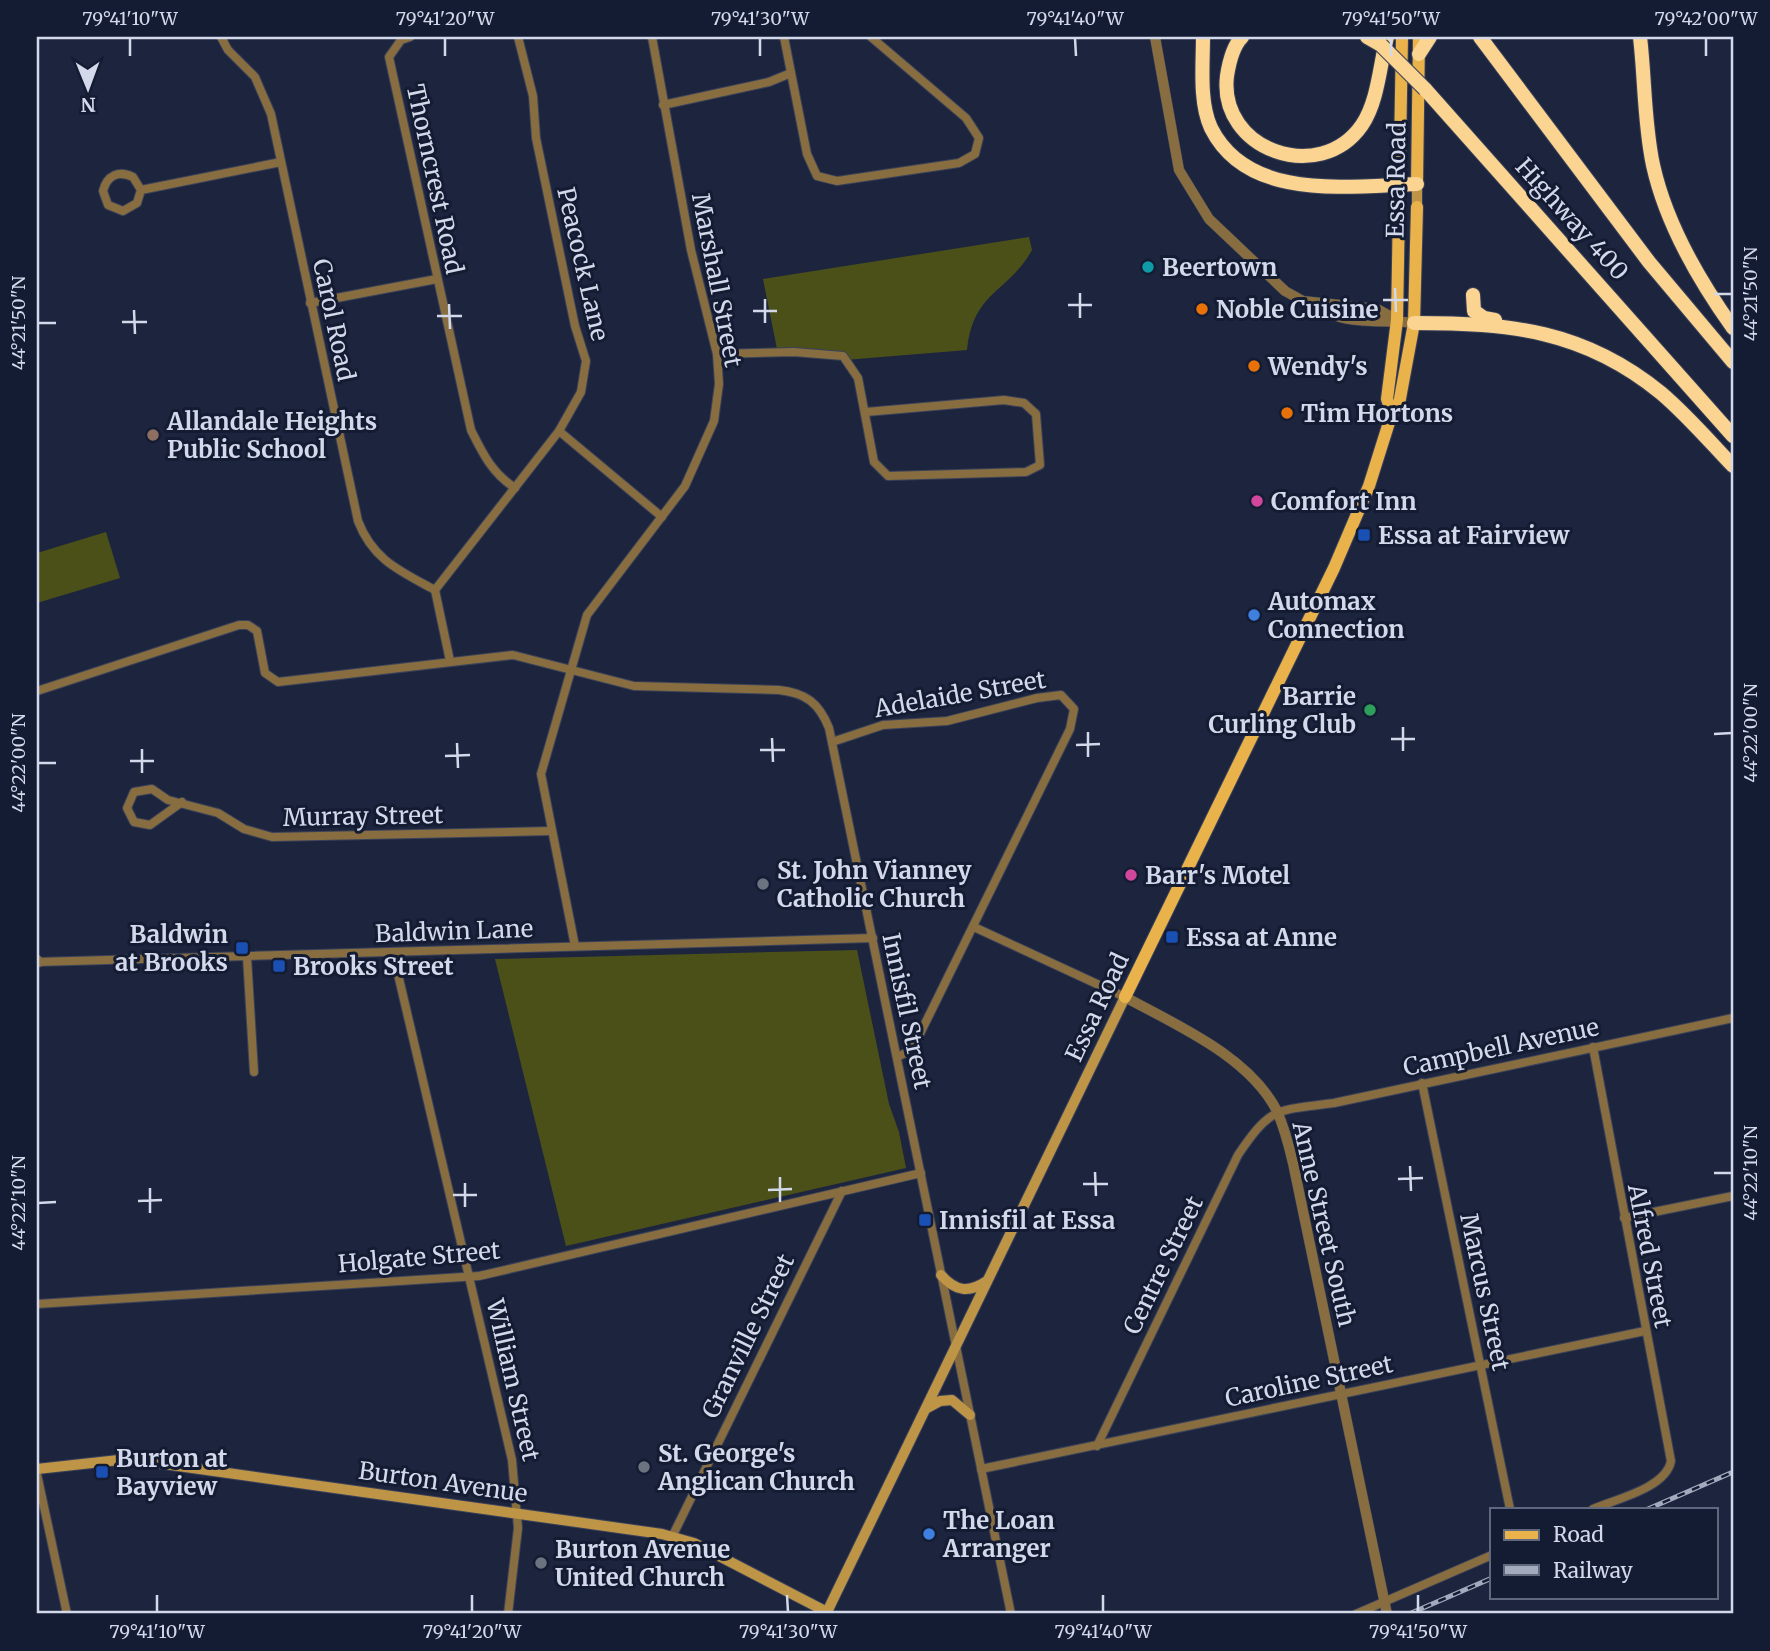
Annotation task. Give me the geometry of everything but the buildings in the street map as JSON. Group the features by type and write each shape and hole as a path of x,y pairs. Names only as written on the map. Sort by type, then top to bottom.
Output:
{"highway":[{"path":"1203,37 1203,85 1210,126 1227,151 1267,178 1296,185 1417,184"},
{"path":"1242,37 1228,65 1226,87 1231,112 1243,131 1259,145 1283,156 1301,157 1341,144 1362,124 1372,98 1380,39"},
{"name":"Highway 400","path":"1367,37 1380,39 1733,436"},
{"path":"1419,54 1430,37"},
{"name":"Highway 400","path":"1480,37 1649,262 1733,362"},
{"path":"1640,37 1653,166 1693,268 1733,328"},
{"path":"1473,295 1474,311 1479,316 1513,321 1526,328"},
{"path":"1414,323 1473,323 1526,328 1576,342 1609,356 1662,394 1733,466"}],"main road":[{"name":"Essa Road","path":"1392,413 1387,398 1397,320 1402,37"},
{"name":"Essa Road","path":"827,1613 1334,568 1369,486 1392,413 1399,404 1414,323 1419,37"},
{"path":"941,1275 951,1286 965,1290 974,1290 989,1279"},
{"path":"927,1408 940,1401 952,1400 970,1415"},
{"name":"Burton Avenue","path":"37,1469 128,1460 673,1537 694,1543 827,1613"}],"street":[{"name":"Carol Road","path":"221,37 228,50 255,77 271,114 358,521 367,544 384,561 435,590"},
{"name":"Thorncrest Road","path":"410,37 401,40 389,57 471,430 488,464 498,477 515,488"},
{"name":"Peacock Lane","path":"435,590 559,431 580,393 586,361 575,326 536,138 533,96 518,37"},
{"name":"Marshall Street","path":"575,946 541,774 592,606 685,486 714,421 719,384 717,354 691,250 652,37"},
{"path":"784,37 807,154 817,176 836,181 959,163 975,154 979,138 966,118 872,37"},
{"path":"1155,37 1172,147 1179,170 1191,193 1226,237 1285,291 1303,301 1377,309 1397,320 1414,323"},
{"path":"663,105 769,82 791,73"},
{"path":"141,190 281,162"},
{"path":"117,173 133,177 141,190 138,203 123,211 108,205 104,197 105,184 117,173"},
{"path":"310,303 437,279"},
{"path":"717,354 794,352 843,356 858,378 874,462 888,476 1026,472 1040,465 1036,414 1024,403 1004,400 866,412"},
{"path":"559,431 663,517"},
{"path":"435,590 450,661"},
{"name":"Innisfil Street","path":"37,691 239,625 248,625 257,631 265,674 278,682 513,655 634,686 779,690 799,693 820,708 832,742 1011,1614"},
{"name":"Adelaide Street","path":"832,742 883,725 947,721 1037,698 1061,695 1074,709 1069,729 912,1050 897,1057"},
{"name":"Murray Street","path":"182,802 150,825 134,822 127,808 134,792 152,789 168,800 182,802 218,813 244,829 272,837 551,831"},
{"name":"Anne Street South","path":"974,928 1125,997 1210,1042 1252,1079 1277,1111 1293,1163 1385,1609"},
{"name":"Baldwin Lane","path":"37,961 873,938"},
{"name":"William Street","path":"393,953 512,1460 518,1513 508,1614"},
{"path":"247,957 254,1072"},
{"name":"Campbell Avenue","path":"1277,1111 1334,1103 1733,1018"},
{"name":"Alfred Street","path":"1593,1048 1645,1331 1670,1450 1669,1471 1660,1479 1595,1508"},
{"name":"Marcus Street","path":"1422,1083 1510,1508"},
{"name":"Centre Street","path":"1097,1446 1238,1155 1257,1128 1277,1111"},
{"name":"Holgate Street","path":"37,1304 469,1276 921,1172"},
{"name":"Granville Street","path":"673,1537 842,1191"},
{"path":"1624,1218 1733,1196"},
{"name":"Caroline Street","path":"981,1469 1645,1331"},
{"path":"37,1474 67,1614"},
{"path":"1356,1614 1385,1609 1490,1556"}],"green space":[{"path":"1029,237 1032,250 1023,264 993,294 976,316 967,350 845,360 777,349 763,279"},
{"path":"106,532 120,578 37,603 37,553"},
{"path":"857,950 889,1104 899,1132 906,1168 566,1246 495,959"}],"railway":[{"path":"1650,1508 1733,1472"},
{"path":"1409,1614 1490,1579"}],"place":[{"name":"Beertown","path":"1148,267"},
{"name":"Noble Cuisine","path":"1202,309"},
{"name":"Wendy's","path":"1254,366"},
{"name":"Tim Hortons","path":"1287,413"},
{"name":"Allandale Heights Public School","path":"153,435"},
{"name":"Comfort Inn","path":"1257,501"},
{"name":"Essa at Fairview","path":"1364,535"},
{"name":"Automax Connection","path":"1254,615"},
{"name":"Barrie Curling Club","path":"1370,710"},
{"name":"Barr's Motel","path":"1131,875"},
{"name":"St. John Vianney Catholic Church","path":"763,884"},
{"name":"Essa at Anne","path":"1172,937"},
{"name":"Baldwin at Brooks","path":"242,948"},
{"name":"Brooks Street","path":"279,966"},
{"name":"Innisfil at Essa","path":"925,1220"},
{"name":"St. George's Anglican Church","path":"644,1467"},
{"name":"Burton at Bayview","path":"102,1472"},
{"name":"The Loan Arranger","path":"929,1534"},
{"name":"Burton Avenue United Church","path":"541,1563"}]}
